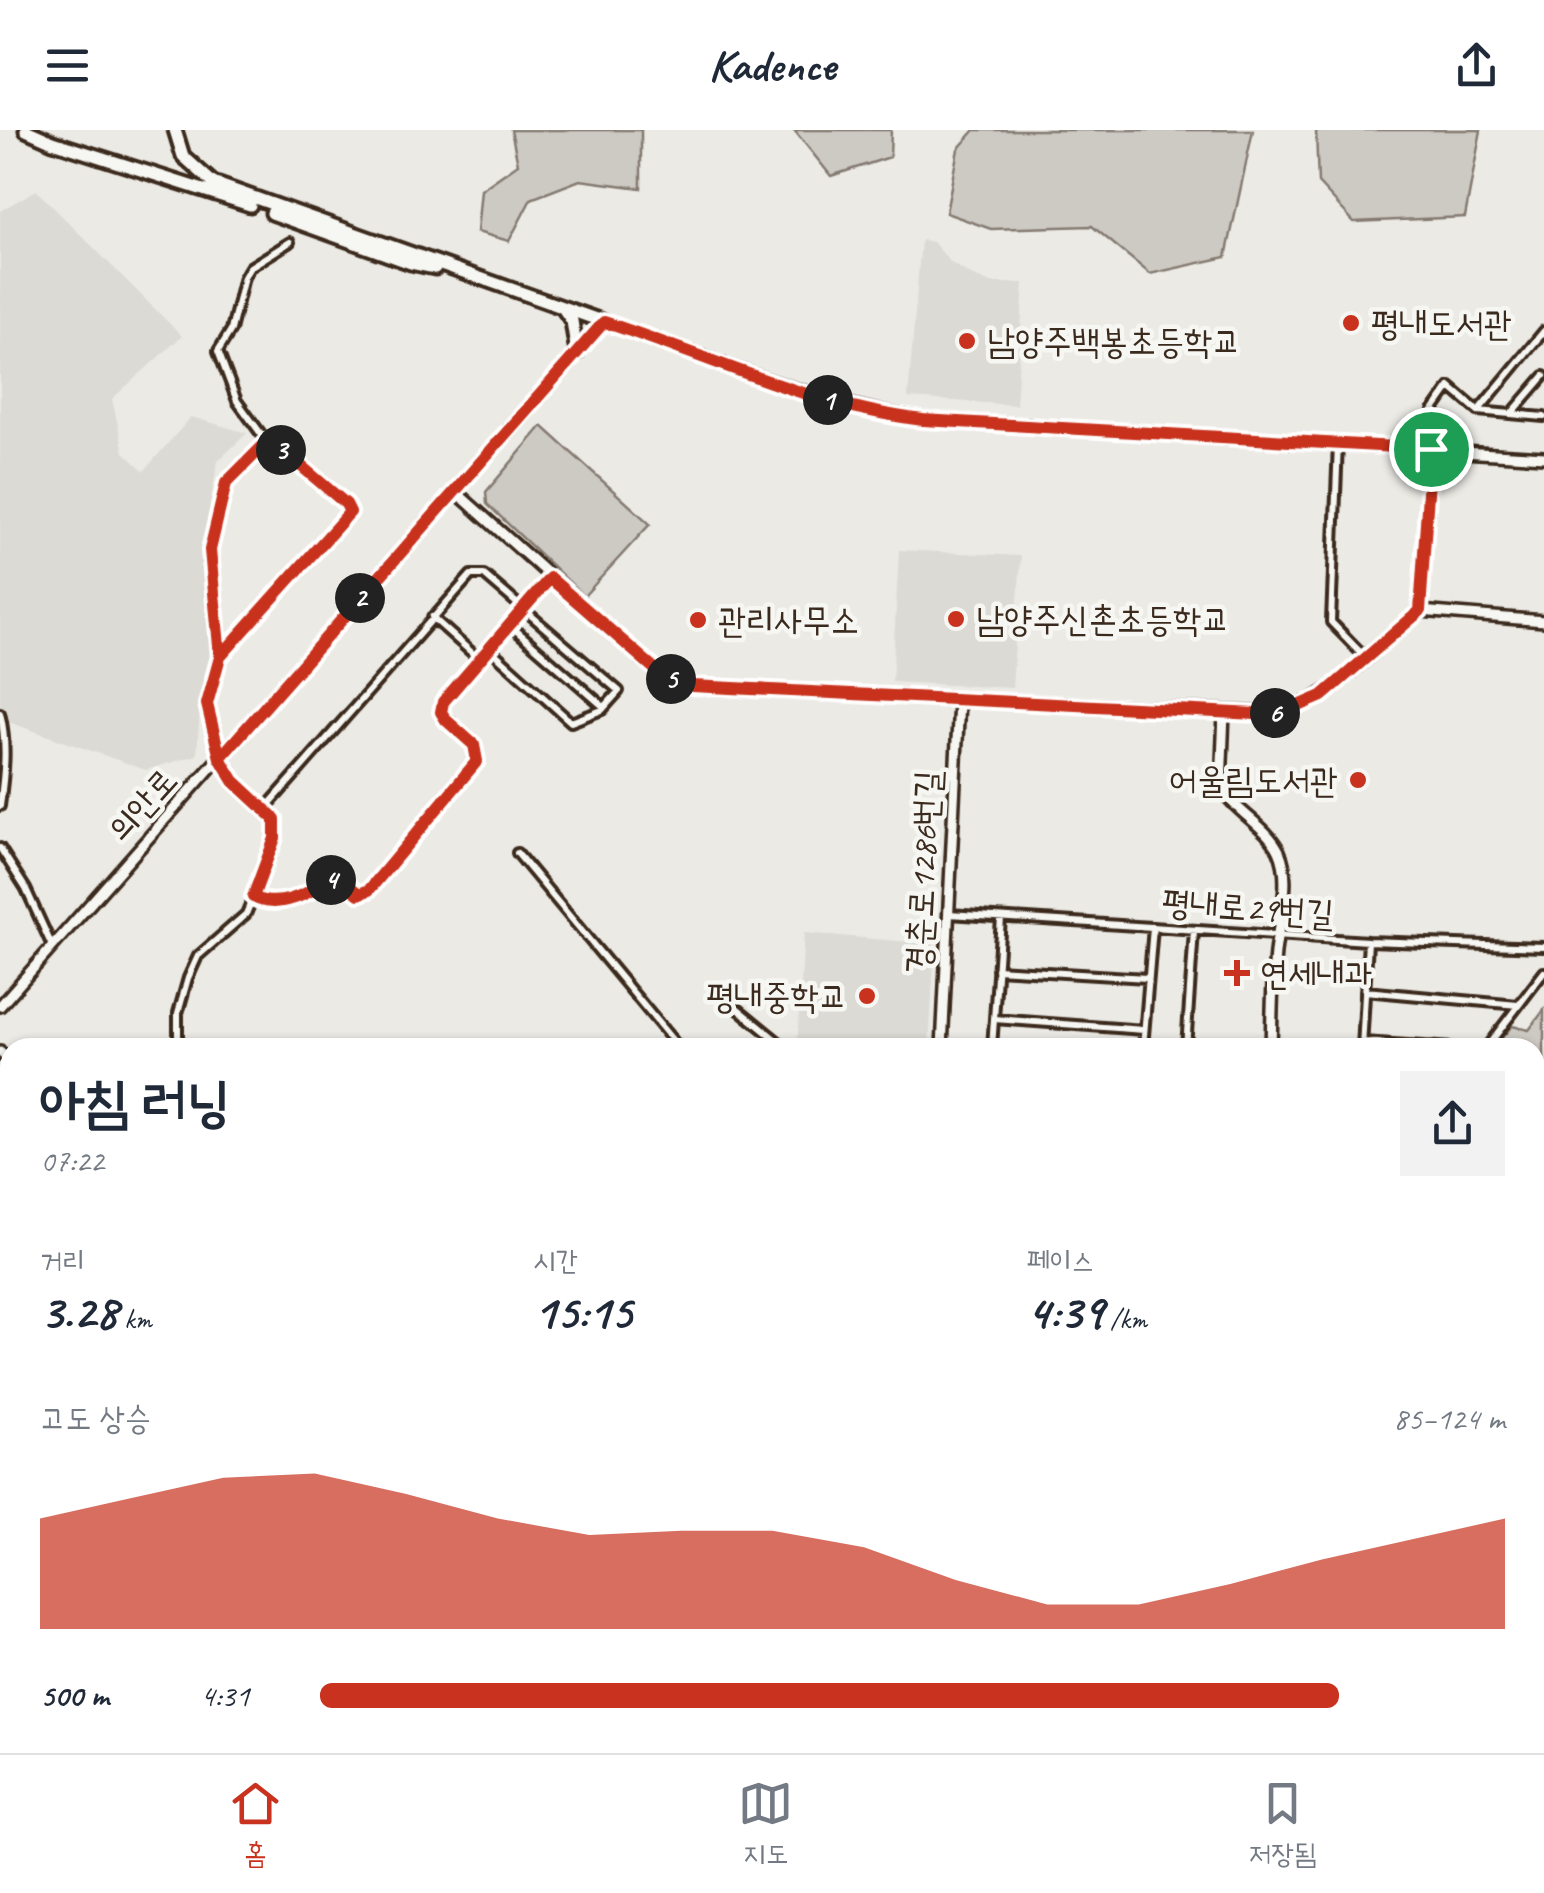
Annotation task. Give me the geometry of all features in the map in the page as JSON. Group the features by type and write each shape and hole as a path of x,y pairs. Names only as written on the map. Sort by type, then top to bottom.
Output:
{"highway":[{"path":"26,130 411,264 458,272"},
{"path":"175,130 182,156 213,183 604,322"},
{"path":"563,308 572,321 577,352"}],"street":[{"path":"220,657 350,512 346,504 274,443 267,442 237,401 218,351 231,330 250,267 290,242"},
{"path":"604,322 805,394 880,413 974,423 1544,457"},
{"name":"의안로","path":"0,1006 604,322"},
{"path":"1478,410 1544,331"},
{"path":"1512,413 1544,376"},
{"path":"1420,611 1433,411 1450,387 1478,410 1544,417"},
{"path":"178,1038 178,1013 198,956 246,914 275,838 275,819 234,781 220,758 207,704 220,657 210,550 226,483 267,442"},
{"path":"1338,442 1331,622 1365,658"},
{"path":"455,491 641,658 674,681 710,688 1272,714 1322,696 1420,611 1544,622"},
{"path":"264,809 471,574 484,575 619,691 604,707 571,722 490,649"},
{"path":"253,897 263,902 297,898 333,879 359,894 369,890 477,761 474,745 441,712 443,702 550,578"},
{"path":"432,616 480,660"},
{"path":"511,625 604,707"},
{"name":"경춘로1286번길","path":"943,1038 959,700"},
{"path":"1224,712 1221,787 1271,839 1280,853 1284,872 1272,1038"},
{"path":"0,714 4,776 0,806"},
{"path":"0,848 26,889 52,946"},
{"path":"518,853 671,1038"},
{"name":"평내로29번길","path":"949,914 1368,941 1544,947"},
{"path":"993,1038 1001,918"},
{"path":"1144,1038 1153,927"},
{"path":"1187,1038 1194,930"},
{"path":"1362,1038 1368,941"},
{"path":"997,968 1148,978"},
{"path":"1493,1038 1544,972"},
{"path":"1365,992 1518,1004"},
{"path":"737,1008 774,1038"},
{"path":"994,1019 1144,1030"}],"shaded area":[{"path":"511,130 641,130 641,188 580,180 531,199 509,241 477,232 481,190 518,164"},
{"path":"794,130 891,130 890,157 831,176"},
{"path":"975,130 1253,130 1226,257 1150,274 1092,226 991,229 946,213 958,149"},
{"path":"1316,130 1481,130 1465,217 1354,222 1318,183"},
{"path":"36,190 182,336 112,399 124,452 144,471 191,417 247,433 218,461 201,553 212,646 201,692 197,755 146,770 0,719 0,211"},
{"name":"남양주백봉초등학교","path":"921,240 933,242 951,263 971,275 991,283 1024,283 1016,405 908,398"},
{"path":"542,426 650,524 584,596 487,504 486,492"},
{"name":"남양주신촌초등학교","path":"899,550 1021,556 1012,688 892,682"},
{"name":"평내중학교","path":"804,933 935,944 930,1038 798,1038"},
{"path":"1544,1010 1544,1038 1502,1038 1512,1026 1529,1030"}],"place":[{"name":"평내도서관","path":"1351,323"},
{"name":"남양주백봉초등학교","path":"967,341"},
{"name":"남양주신촌초등학교","path":"956,619"},
{"name":"관리사무소","path":"698,620"},
{"name":"어울림도서관","path":"1358,780"},
{"name":"연세내과","path":"1237,973"},
{"name":"평내중학교","path":"867,996"}],"route":[{"path":"1431,449 923,420 805,394 604,322 220,758 207,704 220,657 350,512 346,504 274,443 267,442 226,483 209,552 220,657 207,704 214,733 220,758 234,781 275,819 270,856 253,897 263,902 297,898 333,879 359,894 369,890 477,761 474,745 441,712 443,702 550,578 656,670 692,686 1256,714 1300,707 1326,692 1420,611 1431,449"}]}
